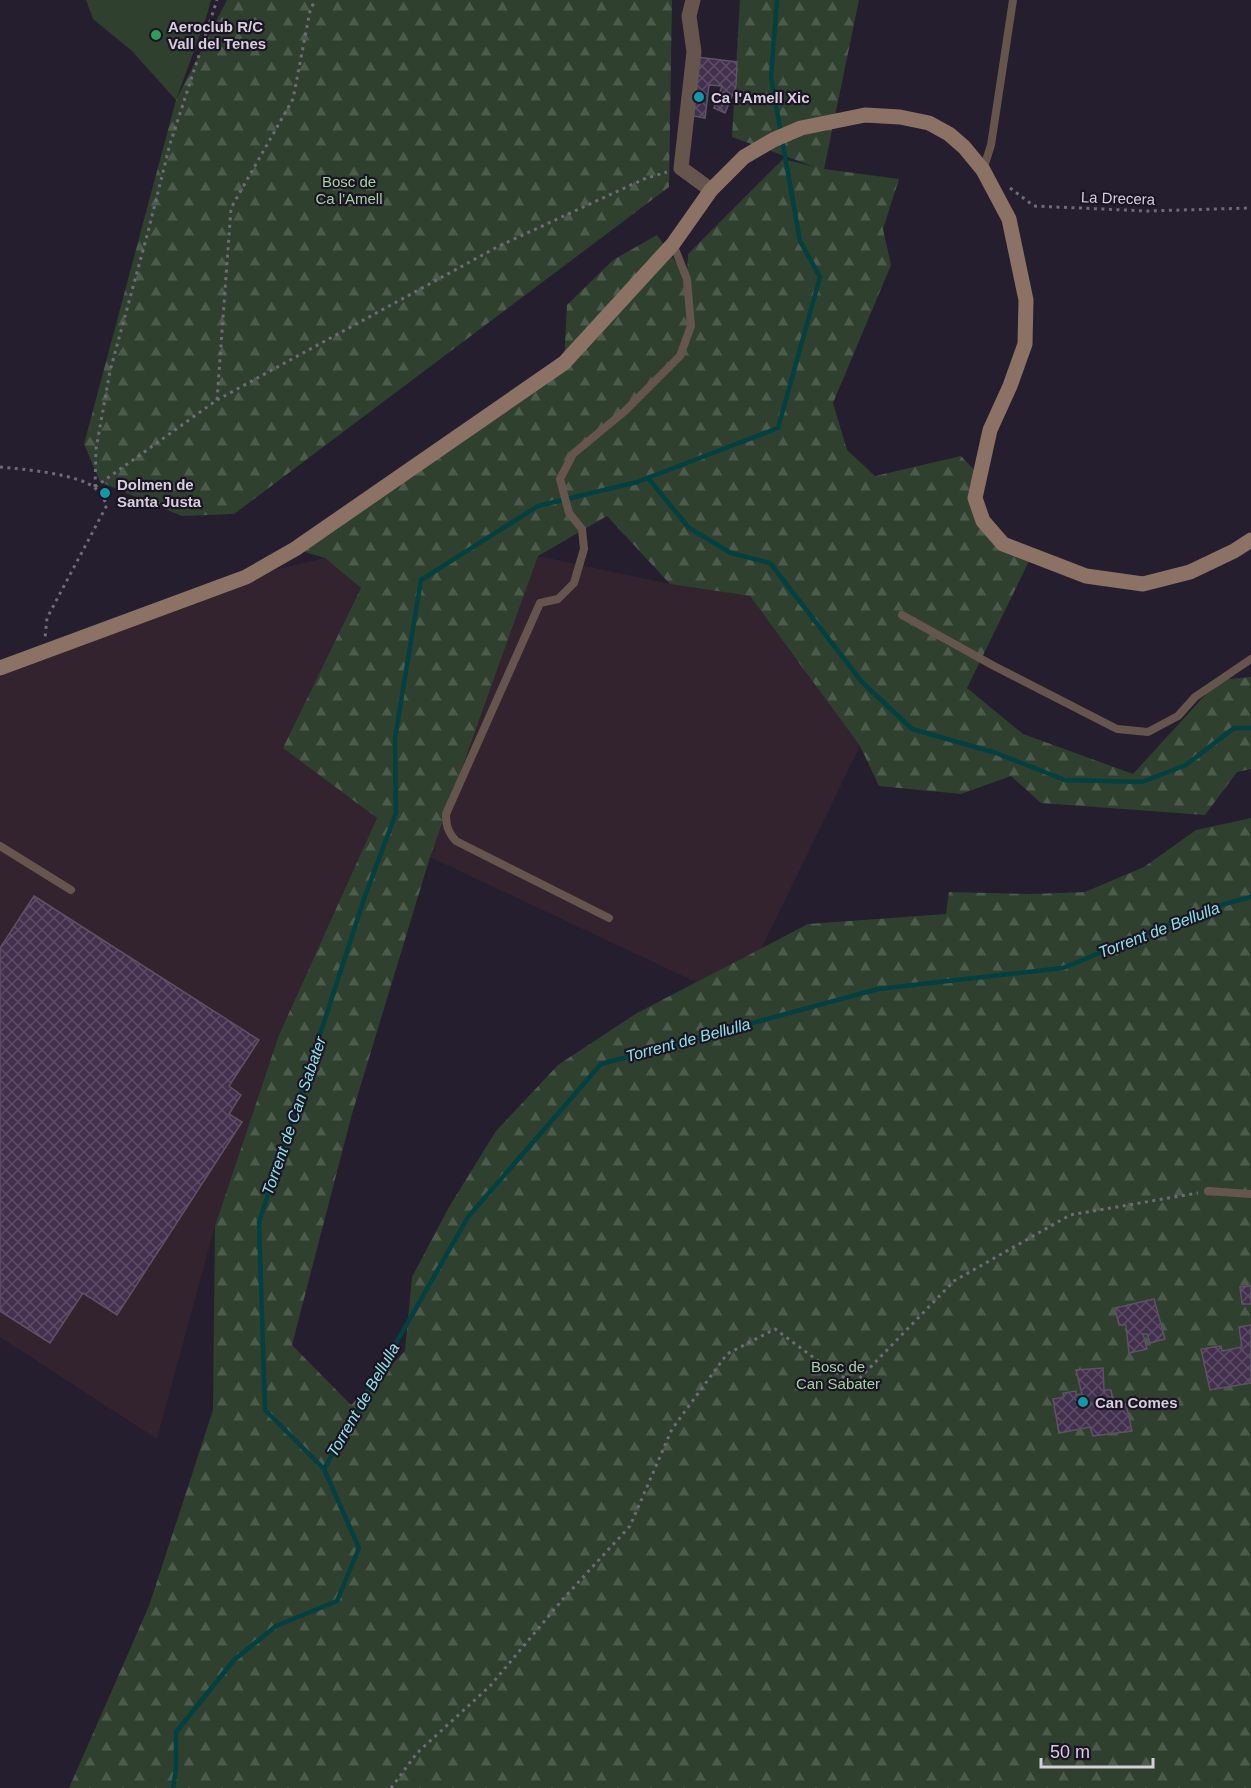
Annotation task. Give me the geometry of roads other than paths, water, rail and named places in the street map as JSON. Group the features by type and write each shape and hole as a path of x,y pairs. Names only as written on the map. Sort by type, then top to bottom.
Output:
{"main road":[{"path":"0,668 246,577 295,549 564,363 673,244 711,190 744,158 773,140 801,128 865,115 900,117 929,123 949,134 964,147 983,170 1009,219 1026,300 1025,344 1010,386 990,430 975,498 983,521 1003,544 1086,576 1143,584 1190,572 1234,551 1251,540"}],"street":[{"path":"693,0 689,16 694,52 681,168 711,190"}],"lane":[{"path":"983,170 991,144 1013,0"},
{"path":"609,918 456,841 449,833 446,814 540,603 558,599 574,583 584,549 582,530 569,513 560,479 573,454 625,411 681,356 691,326 687,279 673,244"},
{"path":"902,615 1003,671 1117,729 1148,732 1178,716 1195,697 1251,659"},
{"path":"0,846 71,890"},
{"path":"1208,1191 1251,1194"}],"waterway":[{"name":"Torrent de Can Sabater","path":"173,1788 176,1769 176,1732 234,1660 276,1626 337,1601 359,1548 324,1469 265,1410 259,1222 365,896 396,813 395,738 421,580 538,506 637,482 778,428 820,277 800,241 771,77 777,0"},
{"path":"648,478 689,528 731,553 770,563 862,682 912,729 996,753 1065,780 1142,782 1186,765 1234,728 1251,728"},
{"name":"Torrent de Bellulla","path":"324,1469 468,1217 601,1064 878,989 1063,968 1206,909 1251,897"}],"place":[{"name":"Aeroclub R/C Vall del Tenes","path":"156,35"},
{"name":"Ca l'Amell Xic","path":"699,97"},
{"name":"Dolmen de Santa Justa","path":"105,493"},
{"name":"Can Comes","path":"1083,1402"}],"park label":[{"name":"Bosc de Ca l'Amell","path":"349,190"},
{"name":"Bosc de Can Sabater","path":"838,1374"}]}
